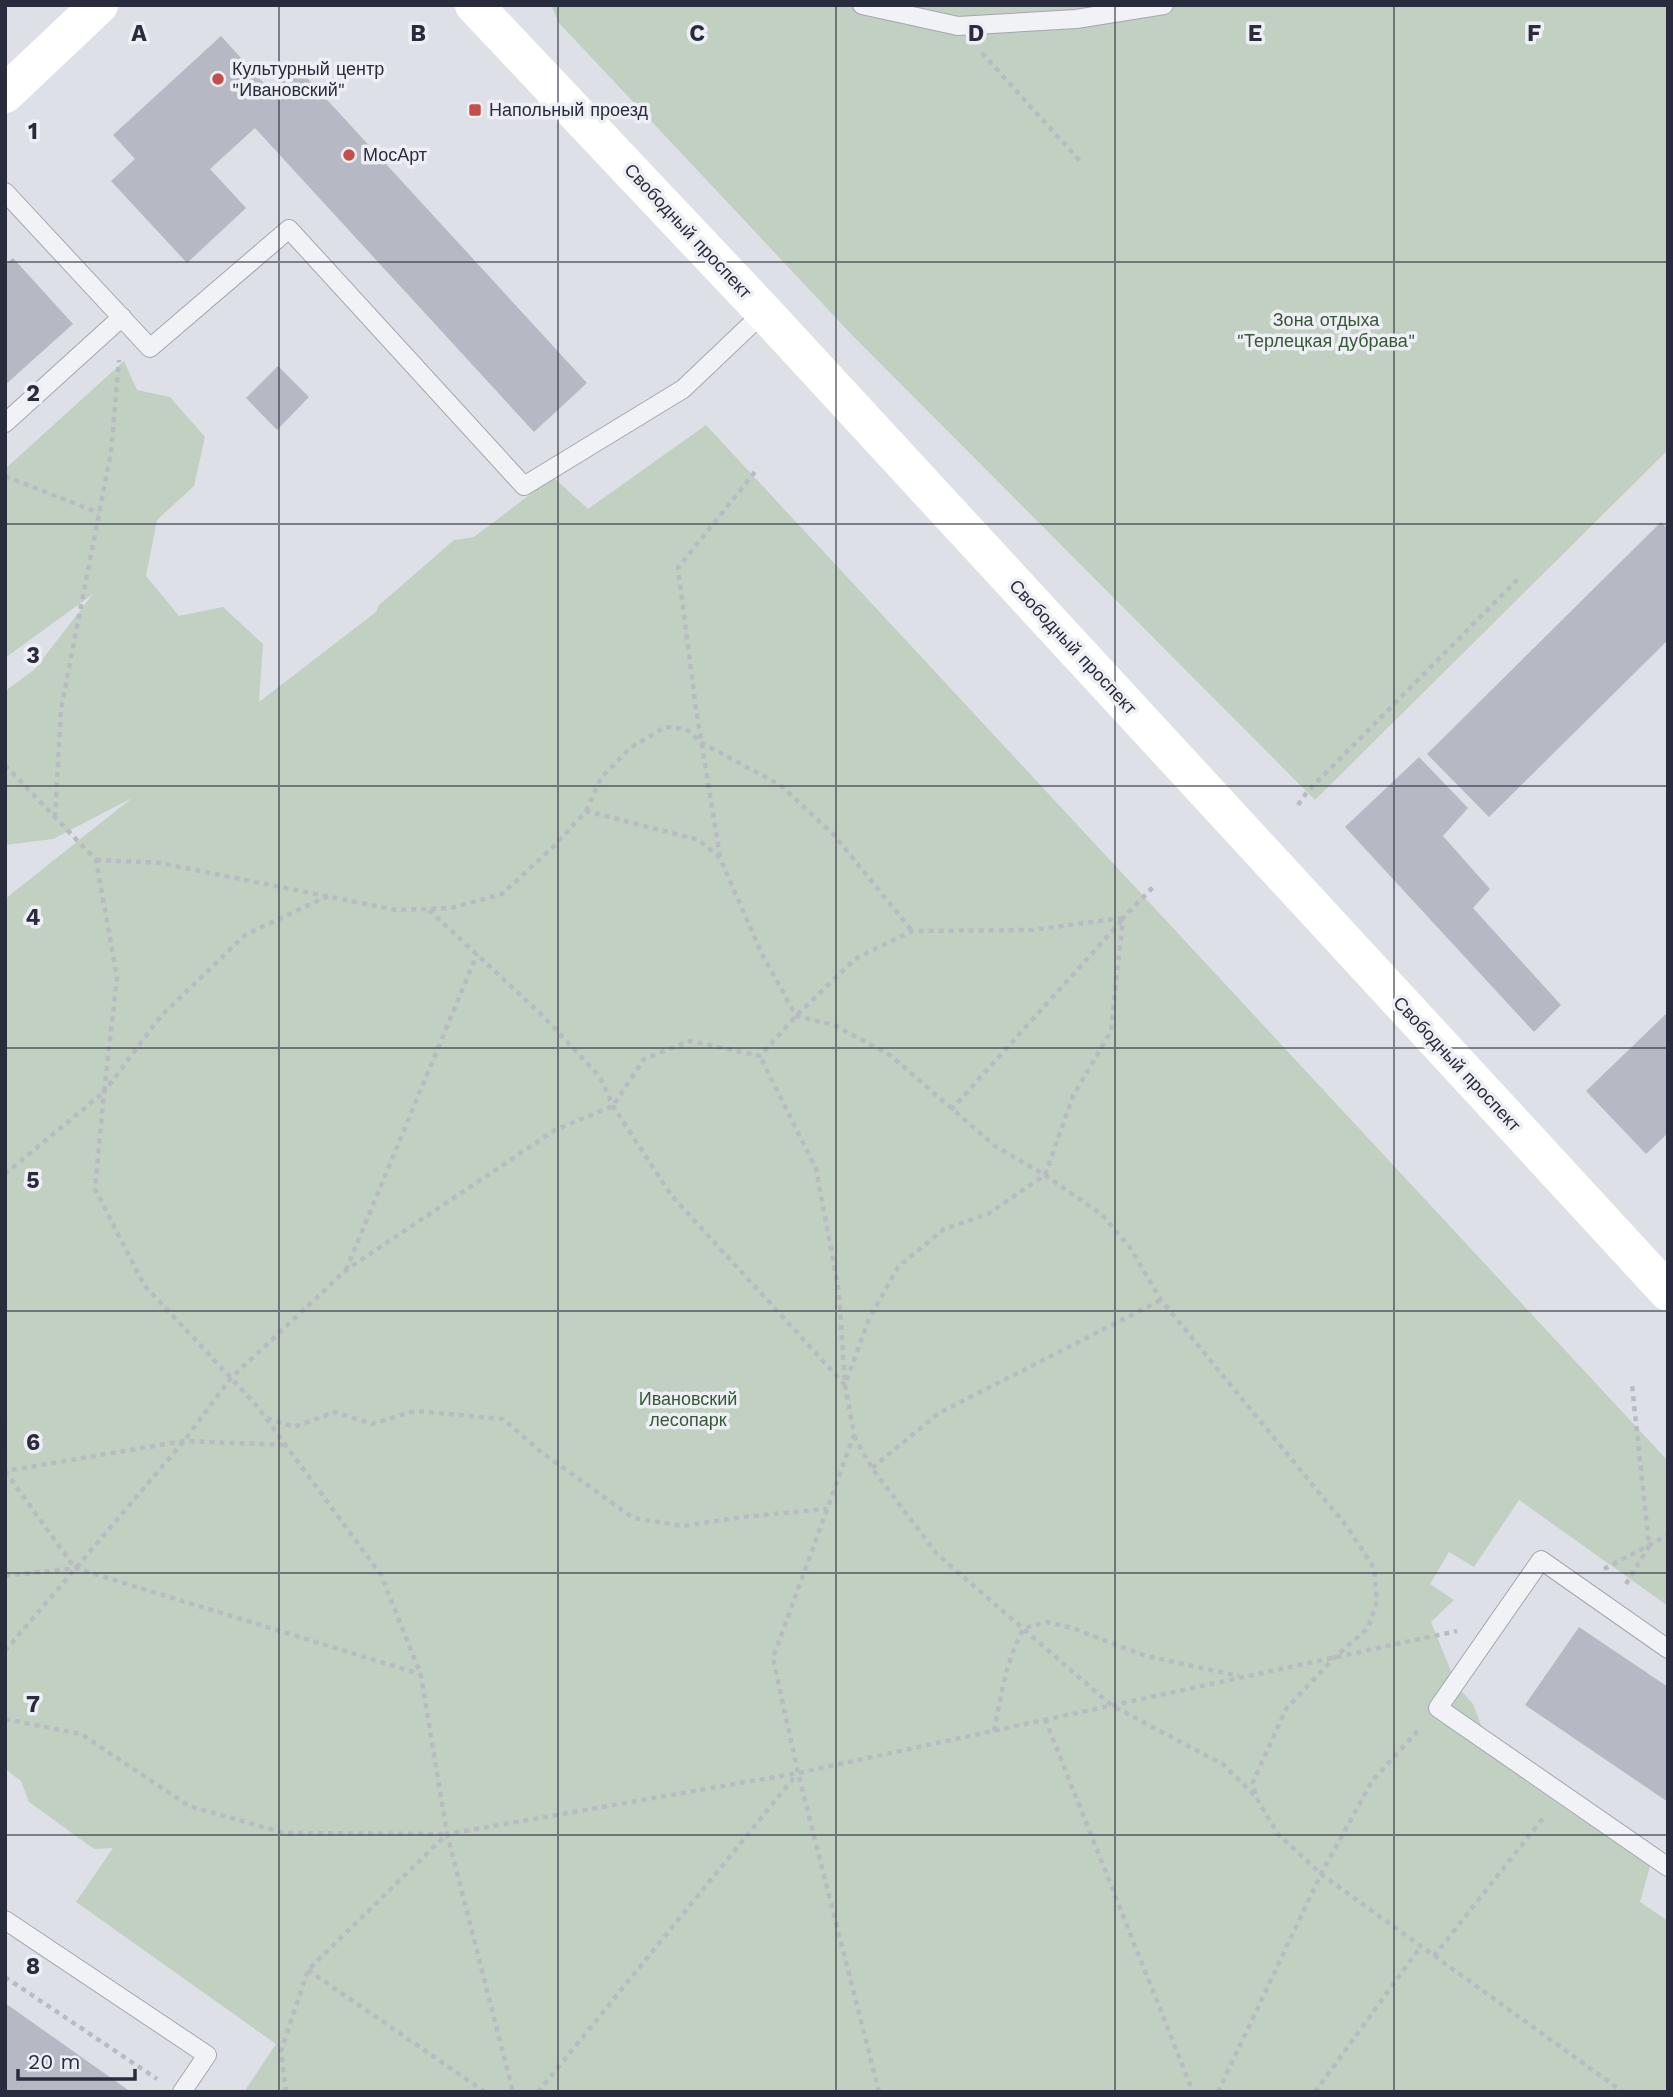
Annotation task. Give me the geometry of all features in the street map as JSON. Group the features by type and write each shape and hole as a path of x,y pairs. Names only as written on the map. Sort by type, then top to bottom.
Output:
{"main road":[{"path":"5,94 99,5"},
{"name":"Свободный проспект","path":"474,5 764,312 1668,1292"}],"lane":[{"path":"862,5 958,26 1076,19 1164,5"},
{"path":"5,192 150,348 289,229 524,486 683,389 764,312"},
{"path":"5,423 122,317"},
{"path":"1668,1648 1541,1560 1438,1708 1668,1867"},
{"path":"5,1920 207,2055 182,2092"}],"path":[{"path":"958,26 1080,161"},
{"path":"55,817 61,709 111,452 122,317"},
{"path":"758,468 678,568 720,858 761,954 796,1016 834,1024 890,1055 995,1146 1045,1175 1101,1214 1129,1246 1161,1300 1348,1528 1374,1568 1377,1601 1368,1628 1335,1657 1286,1709 1253,1782 1256,1797"},
{"path":"5,476 99,513"},
{"path":"1298,805 1307,792 1520,577"},
{"path":"96,860 160,863 396,910 451,908 502,894 552,848 586,811 601,778 630,748 665,727 686,729 702,743 780,785 834,835 912,931"},
{"path":"5,765 96,860 117,978 95,1189 144,1285 266,1418 381,1575 421,1675 447,1834 513,2092"},
{"path":"586,811 699,840 720,858"},
{"path":"951,1110 1155,885"},
{"path":"5,1174 104,1092 160,1017 245,935 328,896"},
{"path":"428,909 544,1017 600,1077 613,1106 671,1195 845,1385"},
{"path":"760,1056 855,958 912,931 1031,930 1123,918"},
{"path":"845,1385 869,1319 898,1267 944,1229 988,1214 1045,1175 1073,1096 1111,1031 1123,918"},
{"path":"345,1270 477,954"},
{"path":"5,1651 184,1441 231,1378 345,1270 555,1130 613,1106 643,1059 690,1041 760,1056"},
{"path":"760,1056 816,1169 839,1292 845,1385 854,1435 872,1468 937,1554 1111,1705 1223,1766 1256,1797 1277,1833 1321,1874 1623,2092"},
{"path":"872,1468 939,1413 1161,1300"},
{"path":"1611,1609 1649,1546 1632,1385"},
{"path":"266,1418 294,1427 335,1412 372,1424 415,1411 503,1419 540,1451 633,1518 683,1526 827,1509"},
{"path":"5,1418 5,1471 75,1568"},
{"path":"854,1435 773,1658 797,1773 879,2092"},
{"path":"5,1471 184,1441 286,1445"},
{"path":"1575,1583 1668,1535"},
{"path":"5,1576 75,1568 421,1675"},
{"path":"994,1731 1014,1645 1024,1628 1047,1622 1072,1628 1146,1656 1243,1677"},
{"path":"5,1719 81,1734 189,1806 284,1833 447,1834 797,1773 1498,1622"},
{"path":"1218,2092 1321,1874 1372,1781 1438,1708"},
{"path":"1045,1719 1193,2092"},
{"path":"538,2092 797,1773"},
{"path":"1434,1956 1562,1794"},
{"path":"286,2092 281,2051 308,1970 447,1834"},
{"path":"1315,2092 1421,1946"},
{"path":"308,1970 485,2092"},
{"path":"5,1977 164,2084"}],"green space":[{"name":"Зона отдыха \"Терлецкая дубрава\"","path":"551,5 1668,5 1668,450 1315,800 851,334 559,23"},
{"name":"Ивановский лесопарк","path":"124,361 137,390 170,397 205,437 194,486 157,520 146,576 179,616 223,607 263,644 259,702 376,612 379,605 454,540 474,537 553,477 588,509 706,425 1668,1461 1668,1606 1519,1500 1474,1567 1449,1552 1430,1584 1454,1600 1431,1622 1457,1686 1473,1704 1481,1725 1513,1757 1653,1856 1640,1902 1668,1921 1668,2092 244,2092 276,2044 76,1902 113,1848 94,1849 29,1802 21,1781 5,1769 5,899 132,798 53,839 5,845 5,691 34,670 93,594 5,658 5,469"}],"building":[{"path":"221,36 271,91 297,67 587,383 534,432 255,128 210,169 246,208 187,263 111,181 135,159 113,135"},
{"path":"13,258 73,324 5,385 5,265"},
{"path":"278,366 309,397 277,430 246,398"},
{"path":"1661,522 1668,529 1668,640 1489,817 1427,754"},
{"path":"1419,757 1468,808 1443,836 1490,889 1473,908 1561,1005 1534,1032 1345,827"},
{"path":"1668,1012 1668,1133 1646,1154 1586,1091"},
{"path":"1579,1627 1668,1687 1668,1802 1525,1705"},
{"path":"5,2003 131,2092 5,2092"}],"place":[{"name":"Культурный центр \"Ивановский\"","path":"218,79"},
{"name":"Напольный проезд","path":"475,110"},
{"name":"МосАрт","path":"349,155"}]}
